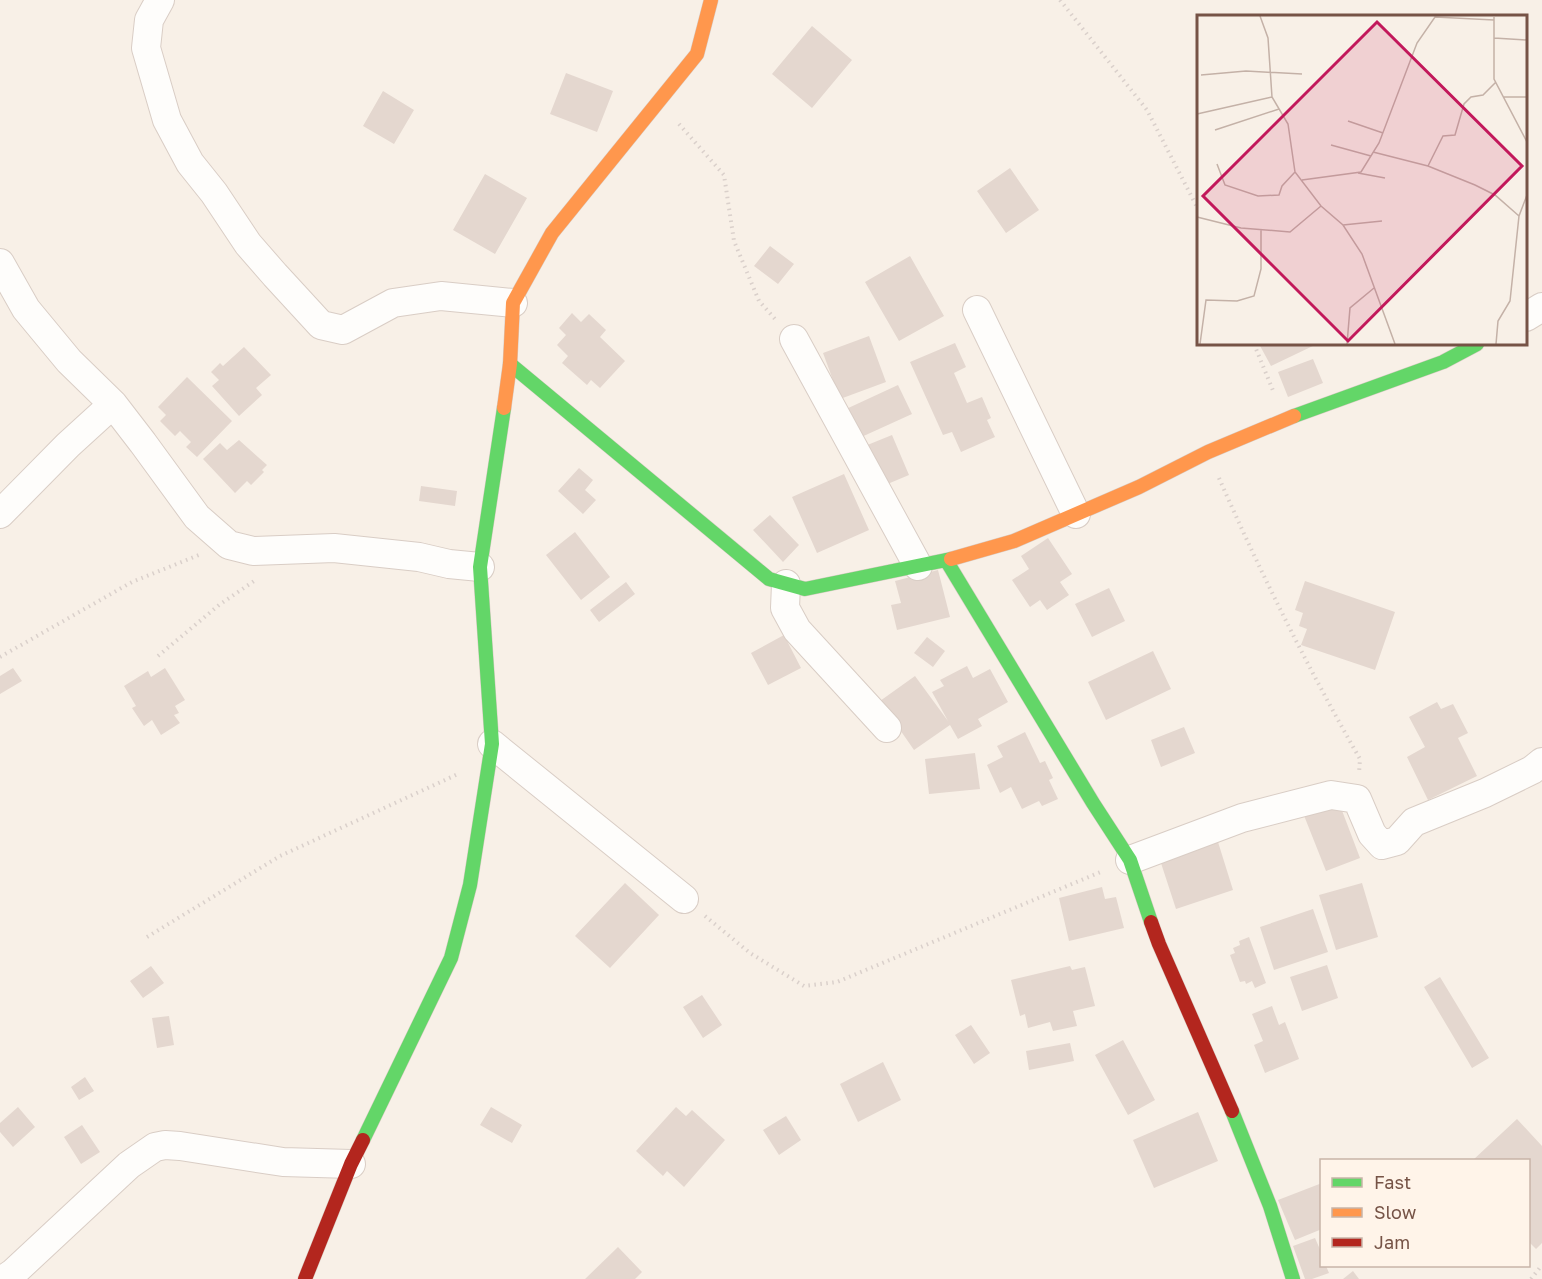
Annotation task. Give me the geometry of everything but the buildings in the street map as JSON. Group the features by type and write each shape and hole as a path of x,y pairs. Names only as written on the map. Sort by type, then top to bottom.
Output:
{"street":[{"path":"160,0 149,20 146,48 167,120 190,163 214,193 248,244 321,325 343,330 393,303 441,296 513,303"},
{"path":"306,1279 351,1164 451,958 470,885 492,744 480,567 510,364 513,303 552,233 697,54 711,0"},
{"path":"0,263 26,309 69,361 112,404 144,443 197,517 229,545 253,551 334,548 420,557 448,564 480,567"},
{"path":"1527,316 1542,308"},
{"path":"976,310 1076,514"},
{"path":"794,339 918,566"},
{"path":"510,364 769,579 805,589 946,560 1014,541 1139,487 1285,419 1443,362 1475,345"},
{"path":"0,514 112,404"},
{"path":"946,560 1130,860 1160,944 1250,1152 1293,1279"},
{"path":"786,584 785,608 797,630 887,728"},
{"path":"492,744 684,899"},
{"path":"1130,860 1242,818 1331,795 1357,799 1372,834 1382,845 1397,841 1414,822 1485,793 1532,770 1542,762"},
{"path":"4,1279 129,1165 155,1148 165,1145 180,1146 283,1162 351,1164"}],"path":[{"path":"1060,0 1146,110 1197,206"},
{"path":"659,101 724,175 734,241 759,301 794,339"},
{"path":"1254,345 1285,419"},
{"path":"1208,453 1274,598 1312,674 1360,759 1357,799"},
{"path":"0,657 132,582 229,545"},
{"path":"158,656 219,605 261,577"},
{"path":"147,937 280,856 458,774 492,744"},
{"path":"684,899 750,953 804,986 837,982 1130,860"},
{"path":"1531,1279 1542,1265"}],"traffic: fast":[{"path":"1294,416 1443,362 1475,345"},
{"path":"510,364 769,579 805,589 951,559"},
{"path":"363,1140 451,958 470,885 492,744 480,567 504,408"},
{"path":"946,560 1130,860 1151,922"},
{"path":"1232,1111 1270,1206 1293,1279"}],"traffic: slow":[{"path":"504,408 510,364 513,303 552,233 697,54 711,0"},
{"path":"951,559 1014,541 1139,487 1208,452 1294,416"}],"traffic: jam":[{"path":"1151,922 1232,1111"},
{"path":"305,1279 351,1164 363,1140"}]}
